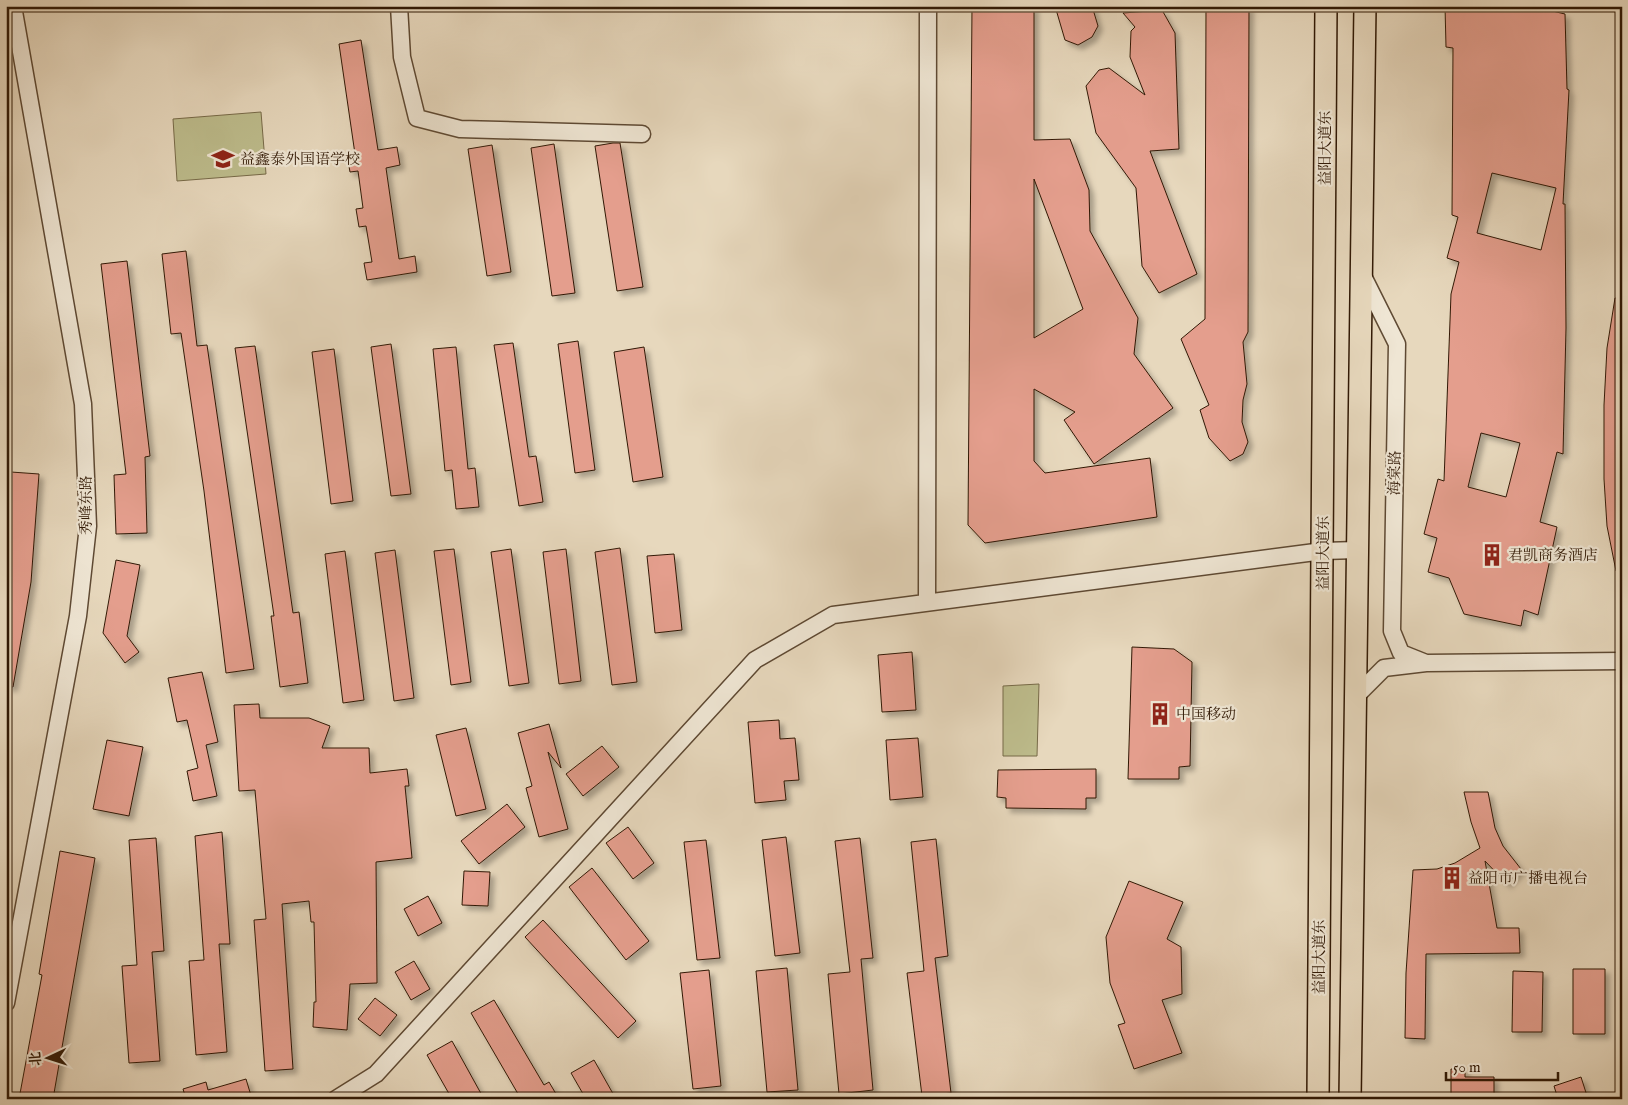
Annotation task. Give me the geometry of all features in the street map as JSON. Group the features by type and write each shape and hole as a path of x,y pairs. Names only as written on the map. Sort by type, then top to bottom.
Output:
{"main road":[{"name":"益阳大道东","path":"1318,1099 1326,6"},
{"path":"1350,1099 1365,6"}],"street":[{"name":"秀峰东路","path":"6,1003 78,616 88,526 83,404 13,6"},
{"path":"398,6 402,57 417,118 460,129 642,134"},
{"path":"927,602 928,6"},
{"name":"海棠路","path":"1362,274 1397,344 1392,631 1401,653 1426,663"},
{"path":"336,1099 376,1074 755,660 833,615 1323,551 1357,550"},
{"name":"海棠路","path":"1355,697 1384,668 1426,663 1622,661"}],"shaded area":[{"path":"261,112 266,174 177,181 173,119"},
{"path":"1039,684 1037,756 1003,756 1003,686"}],"building":[{"path":"972,6 1034,6 1034,140 1070,139 1089,190 1090,231 1138,318 1134,354 1173,408 1094,464 1064,420 1075,412 1034,389 1034,461 1045,473 1150,458 1157,517 985,543 968,525","holes":["1034,179 1083,309 1034,338"]},
{"path":"1055,6 1092,6 1098,26 1092,37 1078,45 1065,40"},
{"path":"1206,6 1249,6 1248,332 1243,342 1247,384 1243,400 1242,422 1248,442 1243,454 1230,461 1209,438 1200,410 1209,405 1181,339 1205,319"},
{"path":"1445,6 1531,6 1565,14 1567,89 1569,90 1563,204 1565,204 1566,328 1563,454 1557,452 1540,522 1557,527 1538,615 1524,610 1521,626 1464,614 1449,578 1428,572 1437,538 1424,534 1438,479 1444,481 1451,294 1459,262 1447,258 1458,217 1452,215 1453,48 1446,47","holes":["1492,173 1556,188 1541,250 1477,233","1481,433 1520,443 1506,497 1468,487"]},
{"path":"1162,10 1175,33 1179,149 1150,151 1197,274 1159,293 1142,266 1136,188 1096,133 1086,86 1099,70 1109,68 1145,95 1130,57 1131,31 1135,27 1123,13"},
{"path":"361,40 378,150 397,147 400,165 386,168 399,259 415,256 417,272 367,280 364,263 372,262 366,226 359,227 356,209 363,208 358,171 350,172 347,155 355,154 339,44"},
{"path":"620,143 643,287 617,291 595,146"},
{"path":"554,144 575,293 552,296 531,148"},
{"path":"492,145 511,272 487,276 468,149"},
{"path":"186,251 197,346 207,345 254,669 226,673 204,491 181,333 171,334 162,254"},
{"path":"127,261 150,456 145,457 147,533 116,534 114,475 126,474 101,264"},
{"path":"1615,298 1622,299 1622,571 1616,571 1607,526 1604,479 1604,405 1607,348"},
{"path":"578,341 595,470 575,473 558,344"},
{"path":"513,343 529,457 536,456 543,502 519,506 494,345"},
{"path":"391,344 411,494 391,496 371,347"},
{"path":"255,346 293,613 299,612 308,683 280,687 271,616 274,616 235,348"},
{"path":"456,347 468,469 475,468 479,507 456,509 452,470 445,471 433,349"},
{"path":"644,347 663,477 633,482 614,352"},
{"path":"334,349 353,501 331,504 312,352"},
{"path":"11,472 39,474 31,582 13,687 6,686 6,539"},
{"path":"620,548 637,682 612,685 595,552"},
{"path":"454,549 471,682 451,685 434,551"},
{"path":"511,549 529,683 509,686 491,552"},
{"path":"566,549 581,681 559,684 543,552"},
{"path":"395,550 414,698 394,701 375,553"},
{"path":"345,551 364,700 343,703 325,554"},
{"path":"674,554 682,630 655,633 647,556"},
{"path":"116,560 140,565 127,636 139,652 125,663 103,633"},
{"name":"中国移动","path":"1132,647 1174,649 1192,662 1190,766 1179,767 1179,779 1128,779"},
{"path":"912,652 916,710 882,712 878,655"},
{"path":"202,672 218,742 206,745 217,796 193,801 187,771 198,768 187,720 177,722 168,678"},
{"path":"259,704 260,718 309,718 330,726 322,748 369,748 370,773 407,769 409,786 405,786 412,858 376,862 377,983 350,984 347,1030 313,1027 314,1002 316,1002 314,922 311,922 309,901 282,904 293,1069 265,1071 254,920 266,919 255,790 239,791 234,705"},
{"path":"779,720 780,739 795,738 799,780 784,781 786,800 755,803 748,722"},
{"path":"549,724 561,768 548,752 568,829 539,837 526,788 532,786 518,733"},
{"path":"466,728 486,809 456,816 436,735"},
{"path":"918,738 923,797 890,800 886,740"},
{"path":"107,740 143,747 129,816 93,809"},
{"path":"602,746 619,767 583,796 566,774"},
{"path":"1096,769 1096,798 1086,798 1086,809 1006,808 1006,798 997,797 998,770"},
{"name":"益阳市广播电视台","path":"1464,792 1488,792 1495,828 1503,846 1521,869 1507,884 1485,861 1497,928 1519,928 1520,953 1426,954 1425,1039 1405,1038 1406,973 1413,870 1437,869 1455,863 1480,848 1471,822"},
{"path":"507,804 525,827 479,864 461,841"},
{"path":"628,827 654,863 633,879 606,843"},
{"path":"222,832 230,944 219,944 227,1052 196,1055 189,961 204,960 195,836"},
{"path":"786,837 800,953 775,956 762,840"},
{"path":"156,838 164,951 152,952 160,1061 129,1063 122,966 137,965 129,840"},
{"path":"860,838 873,958 861,959 873,1090 839,1094 828,974 850,972 835,841"},
{"path":"936,839 948,956 935,958 951,1093 922,1096 907,973 924,971 911,842"},
{"path":"706,840 720,958 697,960 684,842"},
{"path":"60,851 95,858 53,1099 19,1099 42,975 39,974"},
{"path":"592,868 649,941 626,960 569,887"},
{"path":"464,871 490,872 488,906 462,905"},
{"path":"1129,881 1183,902 1167,939 1181,947 1182,994 1162,1000 1182,1053 1134,1069 1118,1025 1125,1023 1110,983 1106,937"},
{"path":"428,896 442,923 418,936 404,909"},
{"path":"543,920 636,1021 618,1038 525,937"},
{"path":"414,961 430,989 411,1000 395,972"},
{"path":"787,968 798,1090 767,1092 756,971"},
{"path":"1573,969 1605,969 1605,1034 1573,1034"},
{"path":"709,970 721,1086 693,1089 680,973"},
{"path":"1513,971 1543,972 1542,1032 1512,1032"},
{"path":"375,998 397,1015 380,1036 358,1019"},
{"path":"494,1000 544,1085 549,1082 559,1099 521,1099 471,1013"},
{"path":"452,1041 484,1099 452,1099 427,1055"},
{"path":"594,1060 616,1099 586,1099 571,1073"},
{"path":"1451,1069 1465,1069 1465,1077 1494,1077 1494,1099 1451,1099"},
{"path":"1581,1077 1588,1099 1558,1099 1554,1086"},
{"path":"246,1079 252,1099 186,1099 183,1089 206,1082 208,1090"}],"place":[{"name":"益鑫泰外国语学校","path":"223,159"},
{"name":"君凯商务酒店","path":"1492,555"},
{"name":"中国移动","path":"1160,714"},
{"name":"益阳市广播电视台","path":"1452,878"}]}
